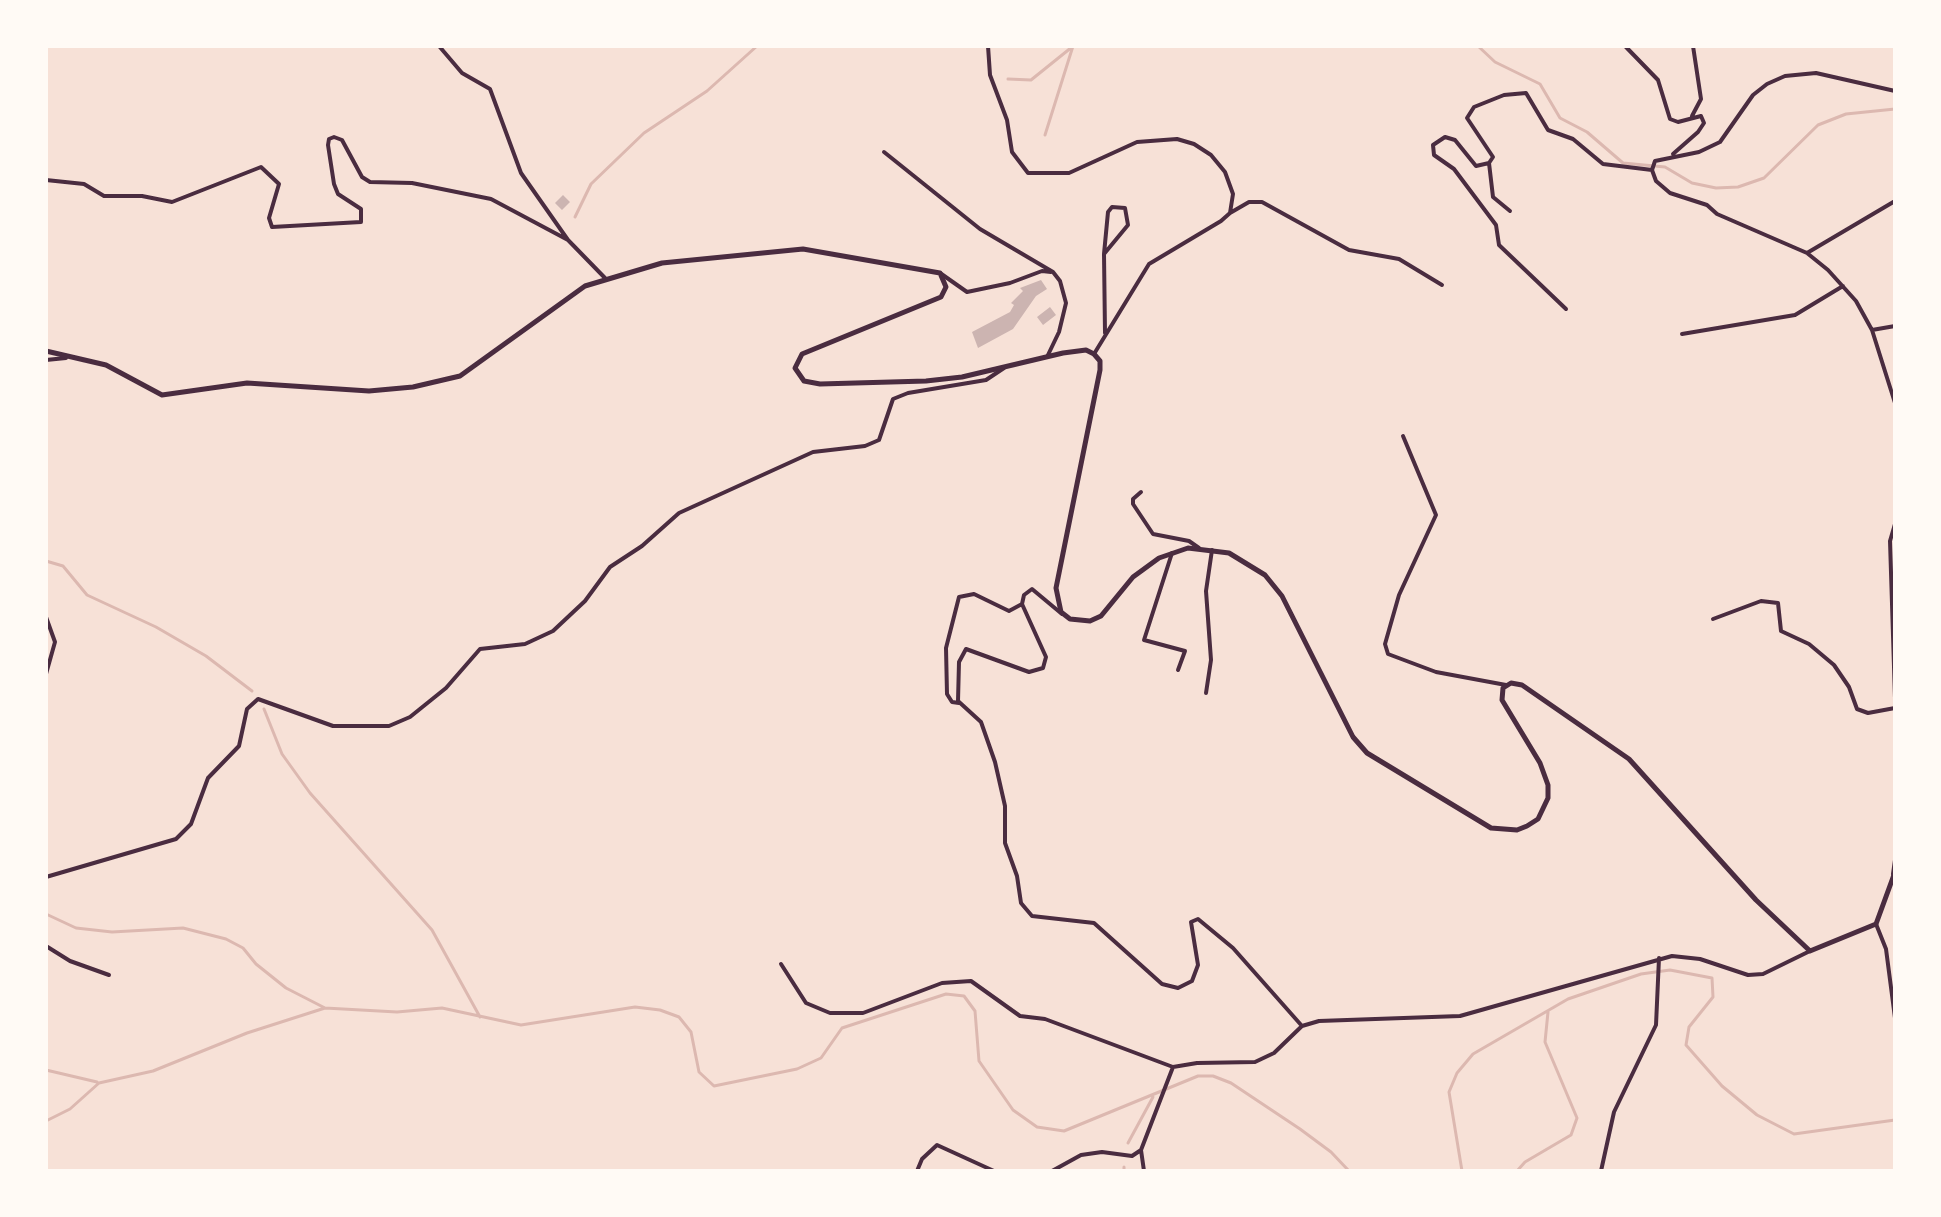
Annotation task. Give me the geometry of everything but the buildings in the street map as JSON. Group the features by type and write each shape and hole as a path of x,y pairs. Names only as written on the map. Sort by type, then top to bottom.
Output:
{"street":[{"path":"439,46 462,73 490,89 521,173 568,240 605,278"},
{"path":"988,46 990,75 1007,120 1012,152 1028,173 1069,173 1137,142 1177,139 1194,144 1211,155 1225,172 1233,194 1230,213"},
{"path":"1510,211 1493,197 1489,163 1493,157 1469,126 1469,111 1519,92 1526,93 1548,130 1573,139 1592,158 1629,170 1653,167 1671,156 1704,123 1701,116 1678,122 1670,119 1658,80 1625,46"},
{"path":"1692,116 1701,99 1693,46"},
{"path":"1671,156 1699,152 1720,142 1753,95 1785,76 1816,73 1895,91"},
{"path":"46,180 84,184 104,196 142,196 172,202 261,167 279,184 269,218 272,227 361,222 361,209 338,194 334,184 328,145 329,139 334,137 342,140 362,177 370,182 412,183 491,199 568,240"},
{"path":"1489,163 1476,166 1455,140 1445,137 1433,145 1434,155 1454,169 1496,225 1499,245 1566,309"},
{"path":"884,152 980,229 1053,272 1064,291 1066,303 1059,332 1047,357"},
{"path":"1653,167 1656,181 1670,193 1707,205 1717,214 1807,253 1843,286 1872,330 1894,390 1895,403"},
{"path":"1807,253 1895,201"},
{"path":"1094,354 1149,264 1249,202 1262,202 1349,250 1399,259 1442,285"},
{"path":"1104,254 1128,225 1125,208 1112,207 1108,212 1104,254 1105,336"},
{"path":"46,351 106,365 162,395 247,383 369,391 413,387 460,376 567,297 605,278 662,263 803,249 940,273 967,292 1010,283 1042,271 1053,272"},
{"path":"940,273 946,287 941,297 802,354 796,361 799,376 804,381 820,384 926,381 1086,350 1094,354 1100,361 1100,370 1056,588 1061,612 1070,619 1090,621 1101,616 1145,566 1172,553 1199,548 1229,553 1265,575 1282,596 1353,737 1367,753 1491,828 1517,830 1538,819 1548,798 1548,785 1540,763 1502,700 1503,688 1507,685"},
{"path":"1682,334 1795,315 1843,286"},
{"path":"1872,330 1895,326"},
{"path":"46,360 66,358"},
{"path":"46,877 176,839 191,824 208,778 239,746 247,709 258,699 333,726 358,729 389,726 410,717 446,688 480,649 525,644 553,631 585,601 610,567 642,546 679,513 813,452 865,446 879,440 893,399 986,380 1004,368"},
{"path":"1403,436 1436,515 1399,595 1385,644 1388,654 1436,672 1522,685 1629,759 1756,900 1810,951"},
{"path":"1141,492 1133,499 1133,504 1153,534 1189,541 1199,548"},
{"path":"1895,524 1890,541 1895,698"},
{"path":"1206,693 1211,660 1206,591 1212,550"},
{"path":"1172,553 1144,640 1185,651 1178,670"},
{"path":"959,703 957,679 966,649 1029,672 1043,668 1046,657 1022,604 1024,595 1032,589 1070,619"},
{"path":"1022,604 1009,611 974,594 959,597 946,648 947,694 952,702 959,703 981,722 995,762 1005,806 1005,843 1017,876 1021,903 1032,916 1094,923 1162,984 1178,988 1192,981 1198,965 1191,922 1198,919 1233,948 1302,1026"},
{"path":"1713,619 1761,601 1778,603 1781,631 1809,644 1834,665 1849,687 1857,709 1868,713 1895,708"},
{"path":"46,617 55,642 46,674"},
{"path":"781,964 806,1003 830,1013 863,1013 942,983 971,981 1020,1016 1045,1019 1173,1067 1197,1063 1255,1062 1274,1053 1302,1026 1366,1017 1460,1016 1659,960 1700,959 1748,975 1763,974 1876,924 1886,905 1895,860"},
{"path":"1876,924 1888,963 1889,997 1895,1018"},
{"path":"46,946 94,971 109,975"},
{"path":"1601,1171 1614,1112 1656,1025 1659,960"},
{"path":"1888,963 1895,963"},
{"path":"1144,1171 1141,1150 1173,1067"},
{"path":"917,1171 922,1159 937,1145 994,1171"},
{"path":"1052,1171 1081,1155 1102,1152 1132,1156 1141,1150"}],"waterway":[{"path":"575,217 591,184 644,133 707,91 757,46"},
{"path":"1045,135 1073,46"},
{"path":"1478,46 1495,62 1540,84 1560,118 1587,132 1623,163 1665,167 1692,183 1716,188 1738,187 1764,178 1818,125 1846,114 1895,109"},
{"path":"1008,79 1031,80 1072,47"},
{"path":"46,561 63,566 87,595 156,627 206,656 252,691"},
{"path":"264,709 282,754 310,793 432,930 480,1017"},
{"path":"46,914 76,928 112,932 183,928 226,939 243,948 256,964 286,988 325,1008"},
{"path":"1462,1171 1449,1092 1457,1073 1473,1054 1568,999 1641,974 1670,970 1712,978 1713,997 1689,1027 1686,1045 1722,1086 1757,1115 1794,1134 1895,1120"},
{"path":"46,1121 70,1109 99,1083 153,1071 247,1033 325,1008 397,1012 442,1008 521,1025 635,1007 660,1010 679,1017 691,1032 699,1072 714,1086 797,1069 821,1058 842,1028 946,994 964,996 975,1011 979,1061 1013,1110 1037,1127 1064,1131 1198,1076 1213,1076 1231,1083 1300,1129 1331,1152 1349,1171"},
{"path":"1517,1171 1525,1162 1571,1135 1577,1118 1545,1042 1548,1012"},
{"path":"46,1070 97,1082"},
{"path":"1128,1143 1153,1097"}]}
